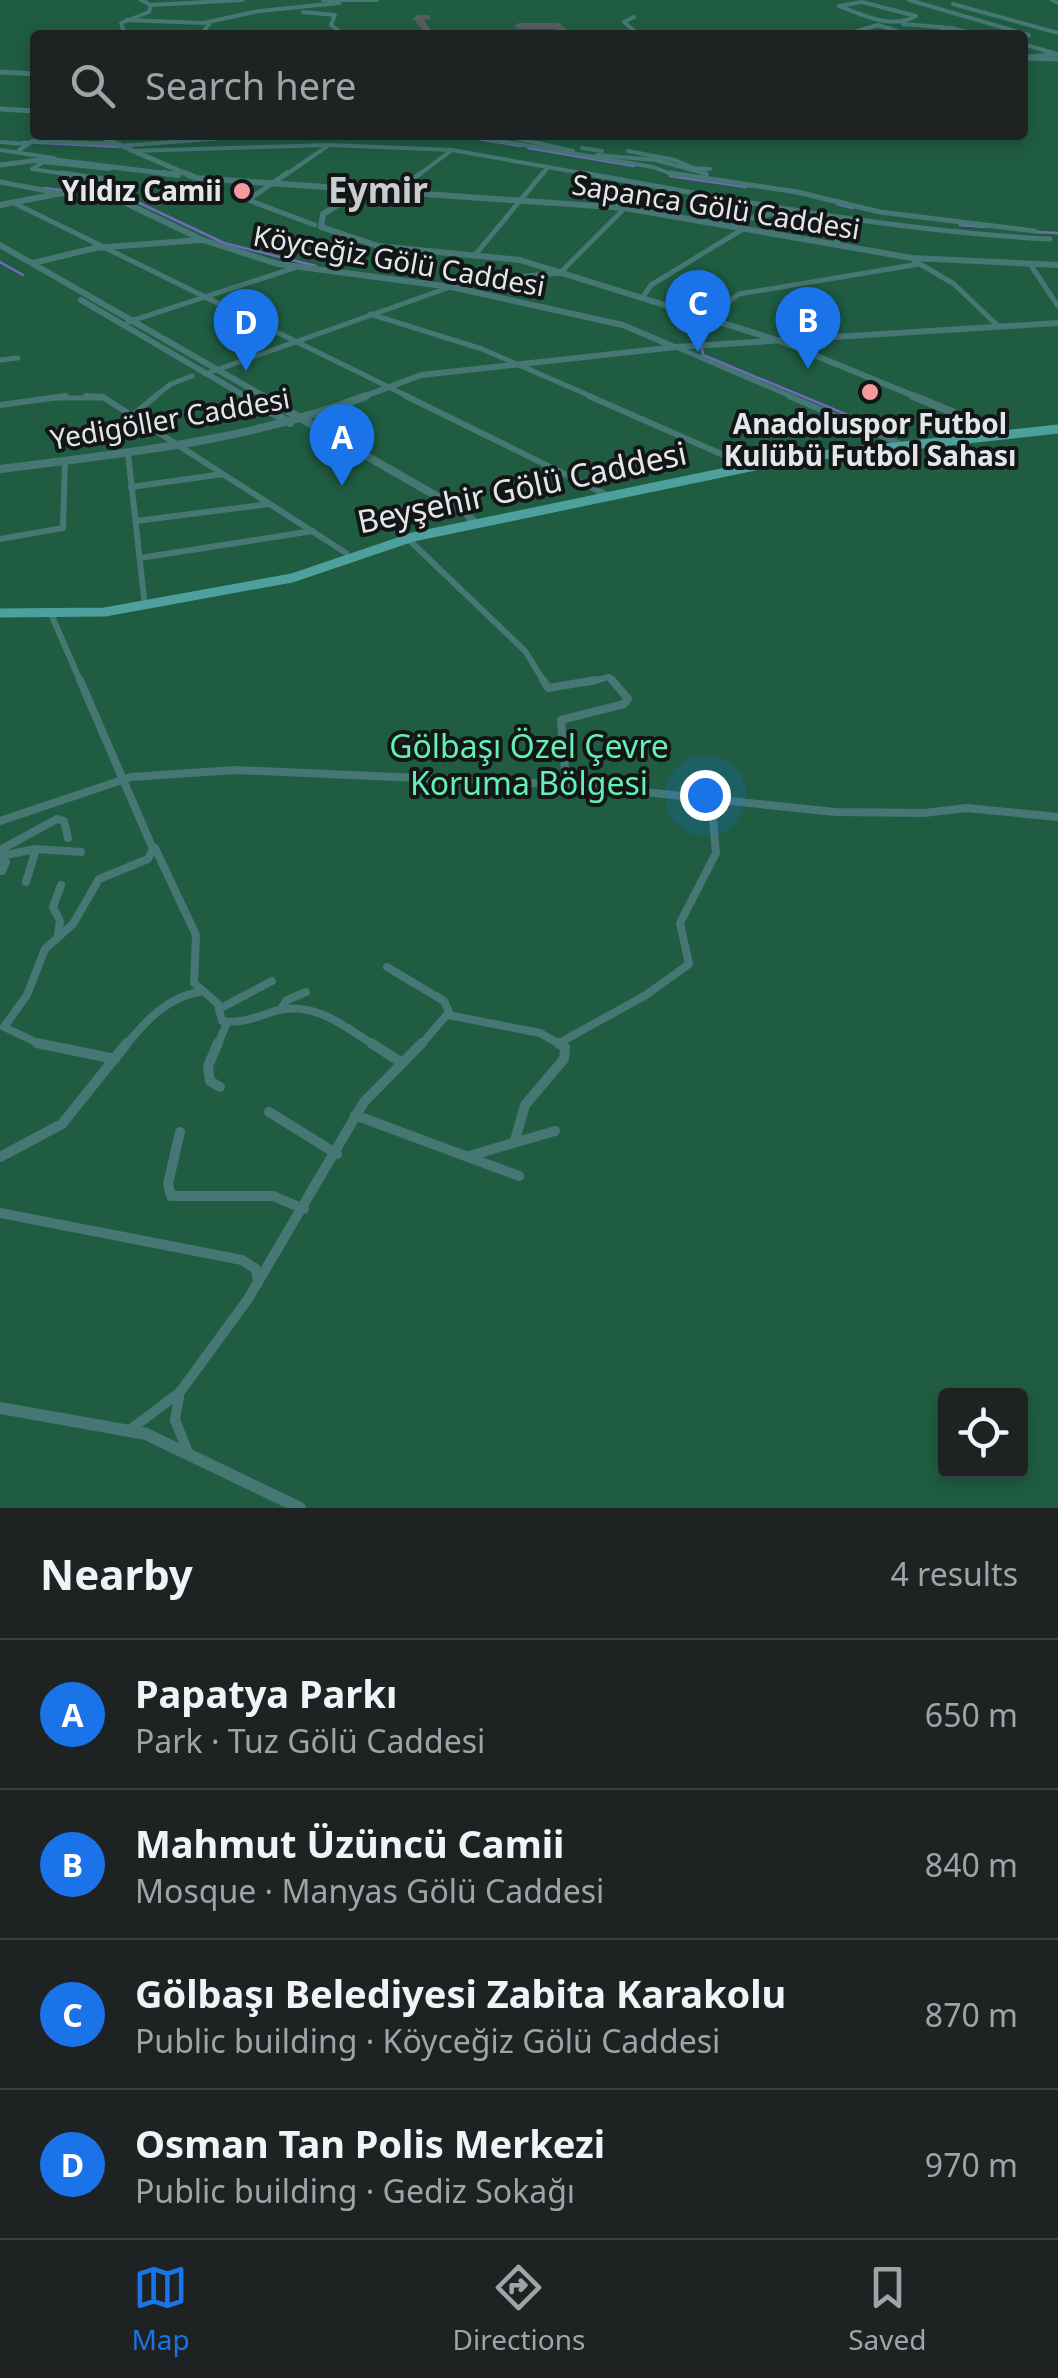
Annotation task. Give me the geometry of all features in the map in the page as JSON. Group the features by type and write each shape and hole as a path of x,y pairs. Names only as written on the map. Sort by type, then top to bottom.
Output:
{"main road":[{"path":"0,609 82,611 292,578 349,555 474,522 794,458 1058,426"},
{"name":"Beyşehir Gölü Caddesi","path":"82,611 280,574 474,522 792,453 900,444"}],"street":[{"path":"141,0 151,4 242,0"},
{"path":"235,0 259,10"},
{"path":"259,10 262,0"},
{"path":"324,0 339,4"},
{"path":"288,10 377,0"},
{"path":"909,0 1013,30"},
{"path":"902,24 916,16 862,2 845,1 839,6 902,24 959,30"},
{"path":"123,30 121,24 145,14 151,4"},
{"path":"953,4 1058,34"},
{"path":"127,20 210,22 259,10 288,10 335,14 331,24 338,30"},
{"path":"145,14 152,20"},
{"path":"633,30 624,22 634,17"},
{"path":"204,30 210,22"},
{"path":"863,30 878,26 892,30"},
{"path":"945,30 952,28"},
{"path":"1028,44 1058,56"},
{"path":"1028,58 1058,56"},
{"path":"0,72 30,74"},
{"path":"0,108 30,111"},
{"path":"106,140 186,174"},
{"path":"0,142 117,145 178,140"},
{"path":"510,140 803,193 890,214 1034,231"},
{"path":"511,140 574,151 627,154 708,172"},
{"path":"19,150 28,141"},
{"path":"130,152 329,145 452,150 826,216 955,234 1049,238 1056,248"},
{"path":"315,225 248,200 329,145"},
{"path":"582,148 691,168 734,179 735,183"},
{"path":"0,150 19,150 79,164"},
{"path":"395,192 452,150"},
{"path":"0,165 62,160"},
{"path":"113,168 106,181 32,169 43,162 79,164 370,191"},
{"path":"474,255 549,166"},
{"path":"0,182 60,193"},
{"path":"370,191 323,214 321,227 378,246 522,260 780,341 1006,433"},
{"name":"Sapanca Gölü Caddesi","path":"370,191 624,208 912,258 1058,266"},
{"name":"Köyceğiz Gölü Caddesi","path":"0,204 60,193 107,194 203,240 294,268 451,286 623,325 900,444"},
{"path":"12,202 605,494"},
{"path":"208,372 451,286 489,276 562,273 624,208"},
{"path":"644,297 651,285 747,219 795,209"},
{"path":"826,216 838,245"},
{"path":"28,264 105,247 203,240"},
{"path":"0,248 290,423"},
{"path":"912,258 954,284 998,326"},
{"path":"28,264 208,372 474,522"},
{"path":"708,318 741,294 918,264"},
{"path":"1030,264 1058,306"},
{"path":"128,322 294,268"},
{"path":"370,314 518,364 744,464"},
{"name":"Yedigöller Caddesi","path":"0,468 179,446 301,421 422,374 676,348 1058,323"},
{"path":"0,360 18,358"},
{"path":"133,415 171,384 192,376"},
{"path":"0,405 96,395 349,555"},
{"path":"128,453 144,598"},
{"path":"0,539 63,528 65,460"},
{"path":"131,487 223,474"},
{"path":"136,521 269,504"},
{"path":"140,558 312,532"},
{"path":"408,539 524,651 548,688 557,690 608,677 628,699 624,704 561,720 558,728 565,771 564,782 558,786"},
{"path":"52,610 54,628 152,839 164,875 196,935 192,972 199,992 227,1023"},
{"path":"0,821 124,780 235,770 558,786 835,812 924,813 966,808 1058,817"},
{"path":"561,1042 690,964 680,922 716,854 712,798"},
{"path":"0,855 57,819 64,821 68,838"},
{"path":"114,1059 40,1045 4,1027 27,995 44,949 72,924 99,879 148,859 152,839"},
{"path":"0,855 36,850 81,852"},
{"path":"26,882 36,850"},
{"path":"0,855 6,862 2,871"},
{"path":"58,934 60,921 53,907 61,885"},
{"path":"387,966 444,1001 448,1015"},
{"path":"219,1010 272,980"},
{"path":"0,1157 64,1123 114,1059 168,1004 185,993 199,992"},
{"path":"281,1009 287,1000 306,992"},
{"path":"227,1023 281,1009 310,1008 402,1063"},
{"path":"448,1015 540,1033 561,1042"},
{"path":"130,1430 180,1392 258,1283 337,1154 355,1115 376,1087 448,1015"},
{"path":"220,1087 208,1074 227,1023"},
{"path":"515,1140 525,1104 564,1058 561,1042"},
{"path":"269,1112 337,1154"},
{"path":"355,1115 519,1176"},
{"path":"465,1156 555,1130"},
{"path":"180,1132 168,1184 171,1196 268,1194 290,1199 304,1209"},
{"path":"0,1213 242,1260 256,1270 258,1283"},
{"path":"180,1392 175,1420 188,1452"},
{"path":"0,1408 130,1430 188,1452 300,1508"}],"green space":[{"name":"Gölbaşı Özel Çevre Koruma Bölgesi","path":"0,0 1058,0 1058,1508 0,1508"}],"waterway":[{"path":"484,140 520,146"},
{"path":"23,142 120,147"},
{"path":"528,148 634,166"},
{"path":"670,176 746,187"},
{"path":"44,188 61,190"},
{"path":"79,190 112,190 224,243 316,266"},
{"path":"837,204 853,208"},
{"path":"960,225 987,227"},
{"path":"1035,232 1058,233"},
{"path":"0,262 23,275"},
{"path":"702,349 703,355 879,428"}],"taxiway":[{"path":"427,17 418,18 427,30"},
{"path":"519,26 559,26 563,30"}],"place":[{"name":"Yıldız Camii","path":"242,191"},
{"name":"Gölbaşı Belediyesi Zabita Karakolu","path":"698,352"},
{"name":"Mahmut Üzüncü Camii","path":"808,369"},
{"name":"Osman Tan Polis Merkezi","path":"246,371"},
{"name":"Anadoluspor Futbol Kulübü Futbol Sahası","path":"870,392"},
{"name":"Papatya Parkı","path":"342,486"}],"district":[{"name":"Eymir","path":"378,191"}]}
